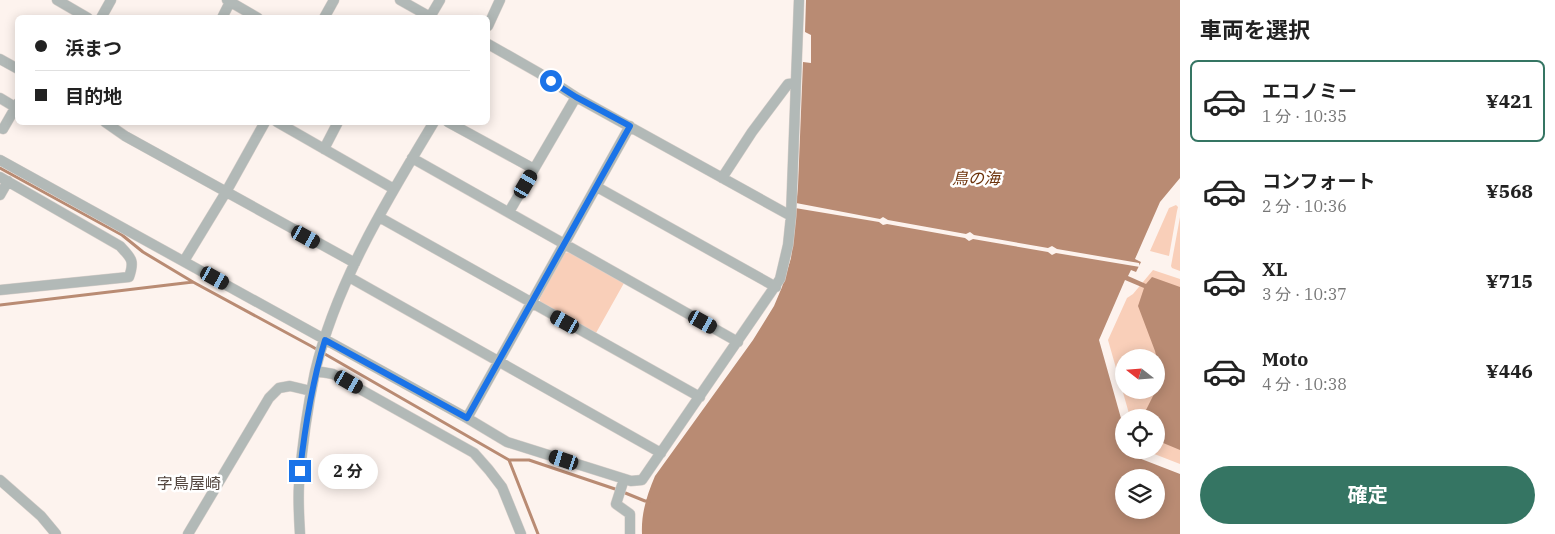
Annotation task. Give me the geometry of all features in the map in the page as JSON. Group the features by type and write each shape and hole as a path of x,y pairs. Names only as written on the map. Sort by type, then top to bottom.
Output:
{"street":[{"path":"57,0 83,15"},
{"path":"103,15 111,0"},
{"path":"326,15 334,0"},
{"path":"400,0 418,4 429,15"},
{"path":"432,15 440,0"},
{"path":"490,22 500,0"},
{"path":"0,160 184,261 324,343 467,418 507,442 623,482 642,480 780,280 788,245 791,216 799,0"},
{"path":"223,15 229,1 253,15"},
{"path":"490,45 576,97 791,216"},
{"path":"0,59 15,67"},
{"path":"722,178 779,95 788,84 795,84"},
{"path":"509,212 576,97"},
{"path":"0,98 15,105"},
{"path":"3,129 15,107"},
{"path":"109,125 125,136 355,264"},
{"path":"184,261 226,192 263,125"},
{"path":"282,125 394,188"},
{"path":"324,149 336,125"},
{"path":"300,534 299,486 305,426 311,391 324,343 355,264 394,188 432,125"},
{"path":"453,125 534,169"},
{"path":"467,418 630,126"},
{"path":"412,158 738,342"},
{"path":"0,195 4,179 120,246 131,258 133,266 129,277 0,290"},
{"path":"597,187 776,287"},
{"path":"379,217 700,397"},
{"path":"349,277 661,453"},
{"path":"317,367 333,374 474,453 502,487 521,534"},
{"path":"188,534 269,398 279,388 290,386 311,391"},
{"path":"0,480 41,516 56,534"},
{"path":"623,482 616,504 630,514 630,534"}],"shaded area":[{"path":"1176,205 1178,207 1169,256 1150,251 1169,208"},
{"path":"1180,217 1180,271 1171,266"},
{"path":"570,252 624,283 596,333 540,302 540,298 563,253"},
{"path":"1153,270 1180,279 1180,464 1165,458 1165,409 1128,409 1125,399 1165,399 1165,349 1115,349 1115,364 1108,340 1127,298 1133,294"}],"water":[{"name":"鳥の海","path":"806,0 1180,0 1180,178 1160,202 1135,259 1141,262 1136,272 1131,270 1128,276 1146,284 1152,277 1180,287 1180,450 1165,444 1165,409 1146,409 1152,399 1165,399 1165,349 1154,349 1138,306 1144,288 1125,280 1099,340 1118,409 1115,409 1115,459 1141,459 1180,474 1180,534 642,534 645,504 655,476 753,340 774,306 782,287 791,258 798,186 803,62 811,63 811,35 805,32"}],"pier":[{"path":"796,203 880,219 883,217 888,220 966,234 970,232 974,235 1048,248 1052,246 1057,249 1139,263 1140,267 1056,253 1052,255 1048,252 973,239 969,241 965,238 887,224 883,225 879,222 795,208"}],"waterway":[{"path":"0,168 122,235 143,252 193,282"},
{"path":"0,305 193,282 311,346 509,460 529,460 649,501"},
{"path":"509,460 538,534"}],"district":[{"name":"字鳥屋崎","path":"189,483"}],"route":[{"path":"300,471 311,391 325,340 467,418 630,126 576,97 551,81"}]}
